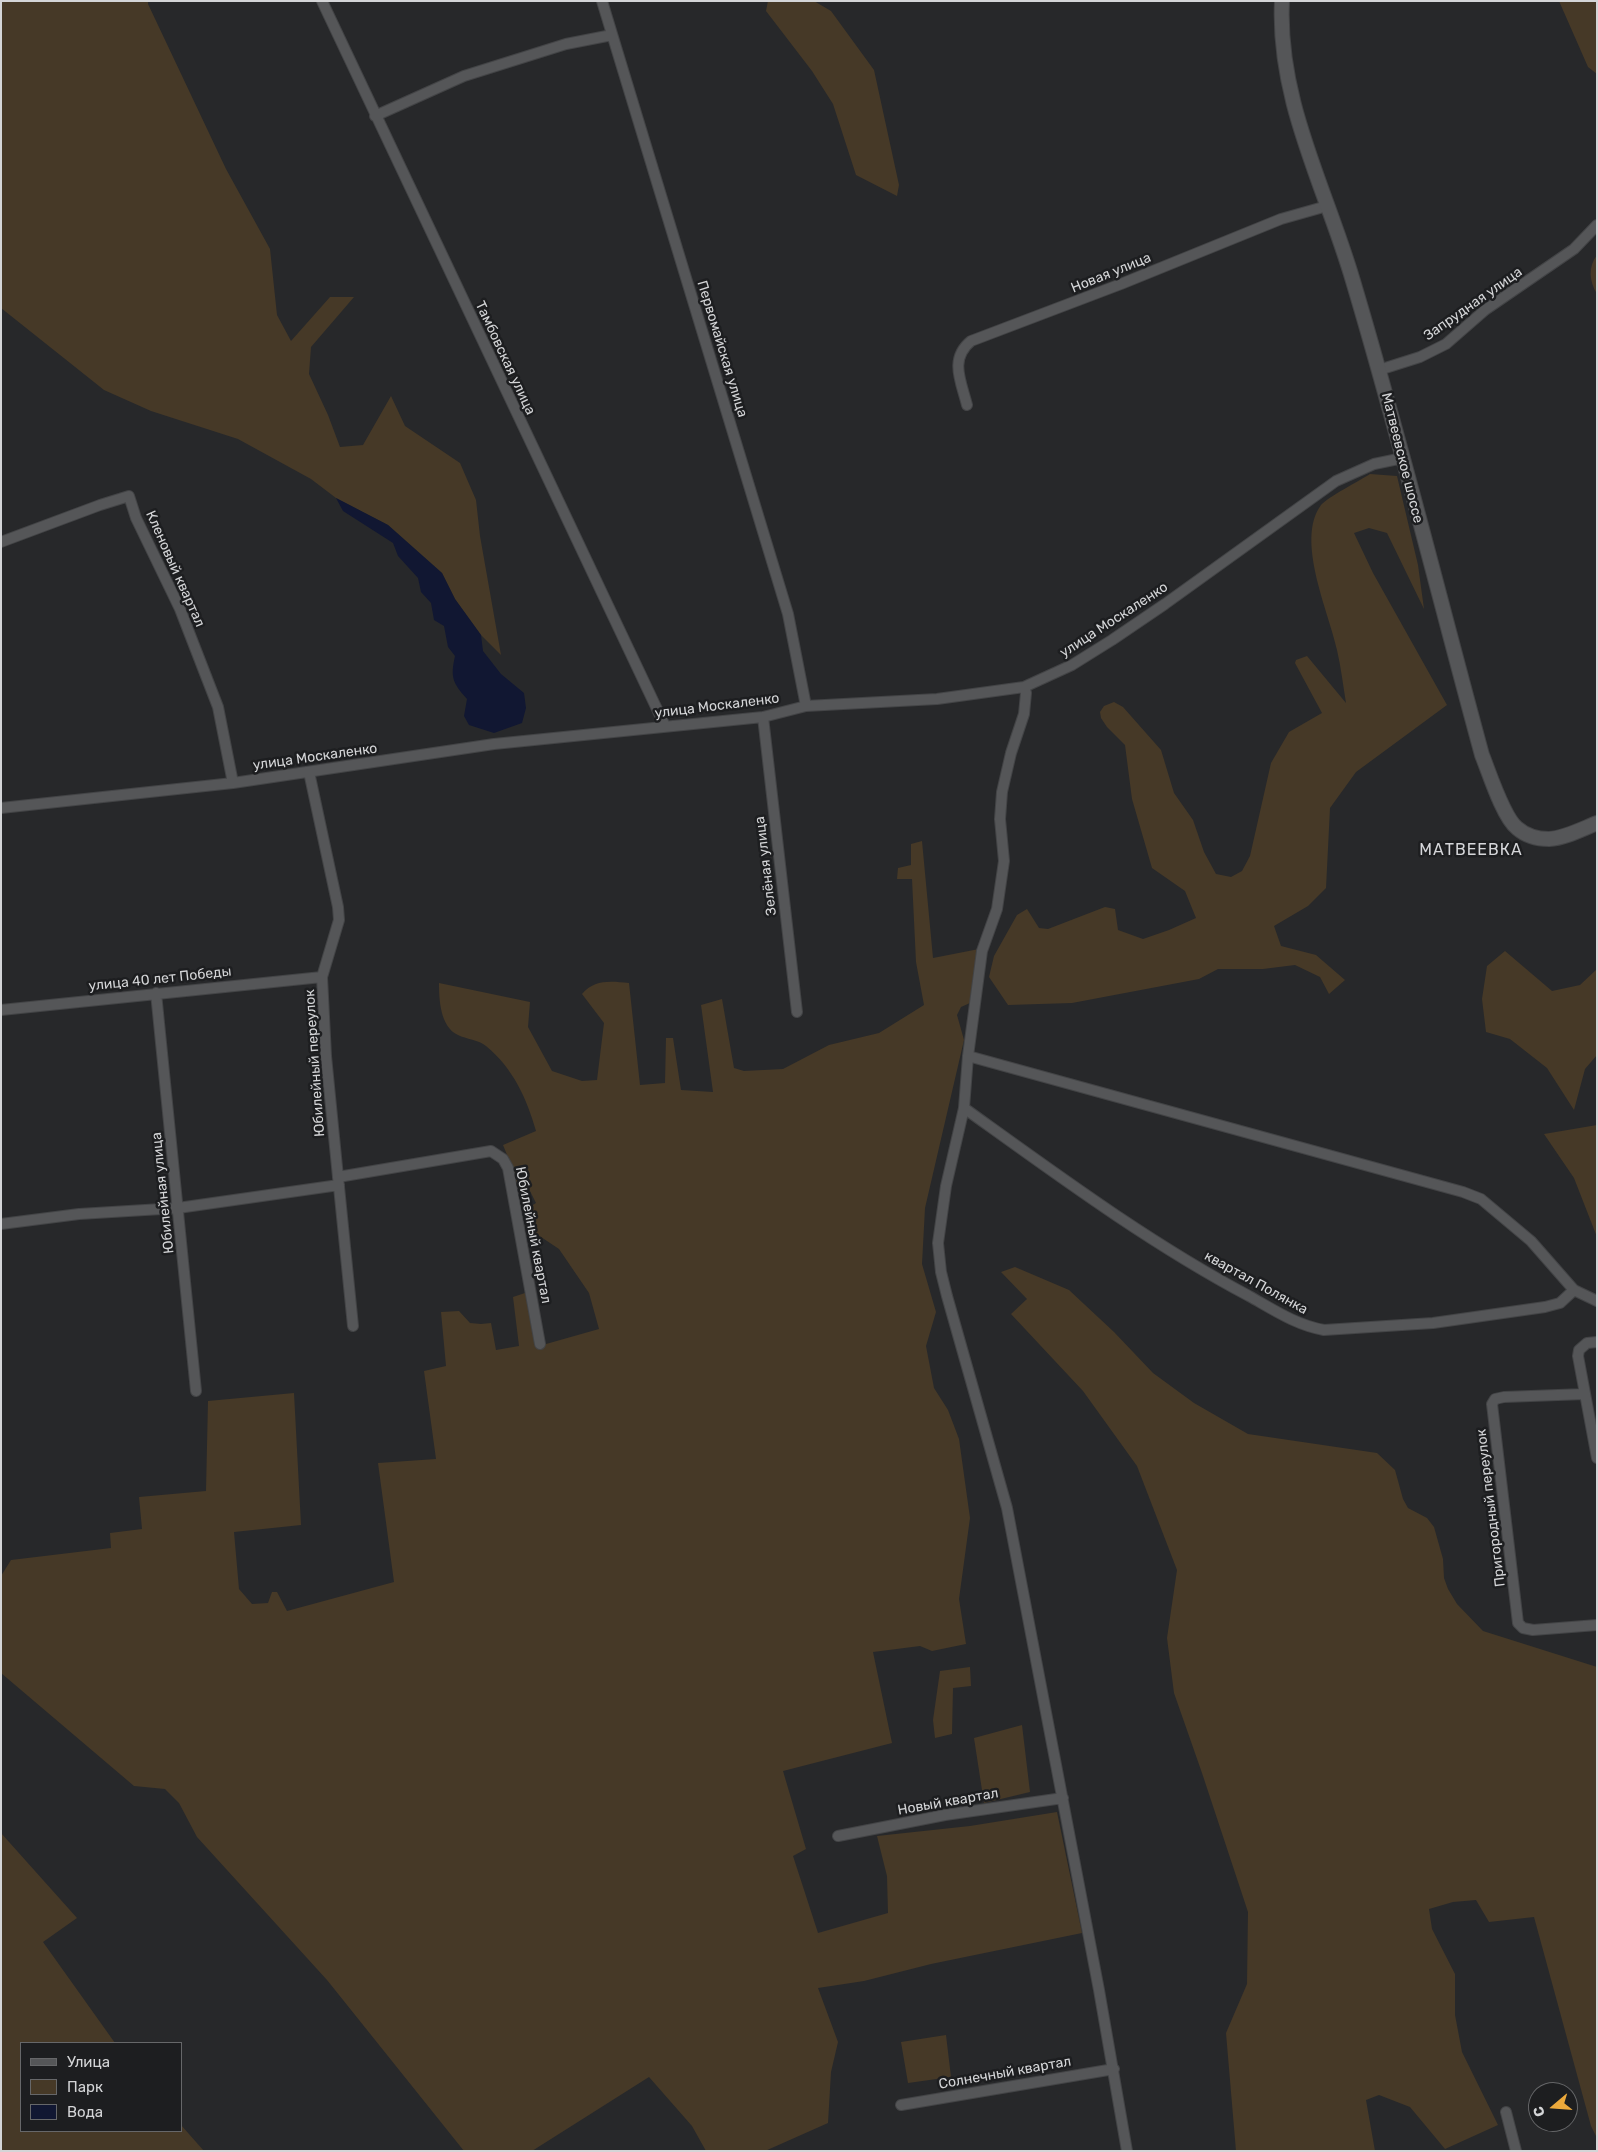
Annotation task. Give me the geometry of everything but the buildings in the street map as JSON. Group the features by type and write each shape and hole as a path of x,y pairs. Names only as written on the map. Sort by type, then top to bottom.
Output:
{"main road":[{"name":"Матвеевское шоссе","path":"1282,1 1284,55 1292,102 1305,147 1349,267 1379,370 1482,755 1500,800 1515,827 1532,837 1551,839 1597,823"}],"street":[{"name":"Тамбовская улица","path":"322,1 665,726"},
{"name":"Первомайская улица","path":"602,1 788,614 806,706"},
{"path":"375,116 473,73 566,44 612,35"},
{"name":"Новая улица","path":"967,404 958,368 959,356 964,347 971,341 1104,291 1281,219 1326,206"},
{"name":"Запрудная улица","path":"1379,370 1420,357 1446,344 1485,310 1574,249 1597,225"},
{"name":"улица Москаленко","path":"1,808 233,783 494,744 762,717 806,706 938,699 1024,687 1065,669 1112,640 1336,481 1374,464 1405,465"},
{"name":"Кленовый квартал","path":"1,542 129,496 136,518 180,609 218,707 233,783"},
{"path":"1024,687 1026,693 1024,714 1011,753 1002,792 1000,819 1004,861 997,909 982,951 968,1056 964,1108 950,1170 938,1243 941,1272 1007,1508 1020,1585 1063,1798 1114,2069 1127,2151"},
{"name":"Зелёная улица","path":"762,717 796,1012"},
{"name":"Юбилейный переулок","path":"309,772 338,907 338,920 322,977 326,1056 338,1181"},
{"name":"улица 40 лет Победы","path":"1,1010 322,977"},
{"name":"Юбилейная улица","path":"156,993 196,1391"},
{"path":"968,1056 1463,1192 1481,1199 1531,1241 1574,1290 1597,1301"},
{"name":"квартал Полянка","path":"964,1108 1053,1172 1156,1240 1229,1286 1309,1328 1324,1330 1433,1323 1545,1307 1560,1303 1574,1290"},
{"name":"Юбилейный квартал","path":"1,1224 79,1214 178,1208 338,1181 491,1151 498,1154 508,1168 540,1344"},
{"path":"338,1181 353,1326"},
{"path":"1597,1342 1587,1343 1579,1350 1578,1356 1597,1458"},
{"name":"Пригородный переулок","path":"1585,1394 1504,1397 1495,1399 1492,1404 1518,1623 1523,1628 1533,1630 1597,1625"},
{"name":"Новый квартал","path":"838,1836 945,1815 1063,1798"},
{"name":"Солнечный квартал","path":"901,2105 1114,2069"},
{"path":"1506,2112 1516,2151"}],"green space":[{"path":"1,1 148,1 226,169 270,249 277,315 291,341 330,297 354,297 311,347 309,374 340,447 363,445 391,396 405,426 460,463 476,500 480,536 501,655 481,635 455,599 442,573 388,525 336,498 311,479 238,439 151,411 104,390 1,308"},
{"path":"768,1 814,1 831,11 874,70 899,185 897,196 856,175 833,104 812,71 766,11"},
{"path":"1559,1 1597,1 1597,74 1588,67"},
{"path":"1597,255 1597,294 1592,284 1591,269"},
{"path":"1370,474 1397,476 1418,565 1424,609 1387,533 1369,528 1354,533 1373,573 1447,705 1356,772 1330,808 1326,888 1308,906 1274,926 1281,946 1316,955 1345,980 1329,994 1320,977 1295,965 1263,969 1218,969 1199,979 1072,1003 1008,1005 989,977 994,956 1017,915 1027,909 1039,928 1048,929 1105,907 1115,909 1118,930 1143,939 1196,918 1185,891 1152,868 1132,799 1125,745 1101,718 1100,712 1104,706 1114,702 1123,707 1161,750 1174,793 1193,820 1204,852 1216,874 1231,877 1242,871 1250,856 1271,763 1289,732 1322,713 1295,663 1296,660 1307,656 1346,703 1337,650 1316,576 1311,537 1314,520 1321,505"},
{"path":"922,841 933,958 979,949 970,1003 961,1007 957,1015 964,1040 925,1208 922,1264 936,1312 926,1346 934,1388 948,1410 959,1439 970,1518 959,1599 966,1644 932,1651 920,1646 873,1652 892,1743 783,1771 806,1849 793,1856 818,1933 888,1913 887,1876 877,1836 970,1826 1057,1812 1082,1933 931,1964 864,1981 818,1988 838,2042 831,2072 828,2123 765,2151 706,2151 692,2126 649,2077 532,2151 464,2151 327,1980 197,1837 179,1803 165,1789 134,1786 1,1673 1,1576 11,1560 111,1548 110,1533 142,1529 139,1497 206,1491 208,1401 294,1393 301,1525 234,1532 239,1589 252,1604 268,1603 272,1592 277,1592 287,1611 394,1582 378,1463 436,1459 424,1371 446,1366 441,1312 459,1311 470,1323 491,1323 496,1350 519,1346 513,1297 528,1292 539,1346 599,1329 589,1293 559,1249 532,1231 523,1211 536,1203 529,1189 516,1187 512,1167 503,1145 536,1131 518,1085 504,1064 483,1044 458,1035 447,1026 439,997 439,983 530,1002 528,1027 552,1071 582,1081 597,1080 604,1023 582,994 597,983 629,983 640,1085 665,1083 666,1038 673,1038 681,1090 713,1092 701,1005 722,999 734,1068 744,1071 783,1069 829,1045 879,1033 924,1005 916,962 912,879 897,879 898,868 911,865 911,844"},
{"path":"1505,951 1552,991 1580,985 1597,969 1597,1055 1585,1069 1574,1110 1547,1068 1510,1039 1486,1032 1482,999 1487,966"},
{"path":"1597,1125 1597,1237 1574,1178 1544,1134"},
{"path":"1015,1267 1069,1290 1114,1332 1153,1373 1194,1403 1248,1434 1377,1453 1395,1470 1403,1499 1408,1508 1427,1518 1434,1527 1443,1559 1444,1578 1448,1589 1457,1604 1483,1631 1597,1667 1597,2138 1591,2126 1534,1917 1489,1922 1476,1900 1453,1902 1429,1909 1432,1929 1455,1974 1455,2015 1462,2052 1498,2125 1445,2149 1410,2107 1379,2095 1366,2100 1375,2151 1236,2151 1226,2033 1247,1984 1248,1912 1174,1693 1167,1638 1177,1570 1137,1466 1083,1391 1011,1314 1027,1299 1001,1272"},
{"path":"970,1667 971,1686 953,1688 952,1734 935,1738 933,1720 940,1671"},
{"path":"1022,1725 1030,1792 984,1803 974,1738"},
{"path":"1,1833 77,1918 43,1942 114,2042 20,2042 20,2132 182,2132 182,2126 204,2151 1,2151"},
{"path":"946,2035 951,2077 908,2083 901,2042"}],"water":[{"path":"336,498 388,525 442,573 455,599 481,635 483,651 501,674 524,693 526,708 522,723 494,733 469,725 464,716 467,699 454,680 455,656 448,647 444,626 434,620 431,603 421,592 418,578 398,556 393,543 343,511"}],"district":[{"name":"МАТВЕЕВКА","path":"1471,850"}]}
